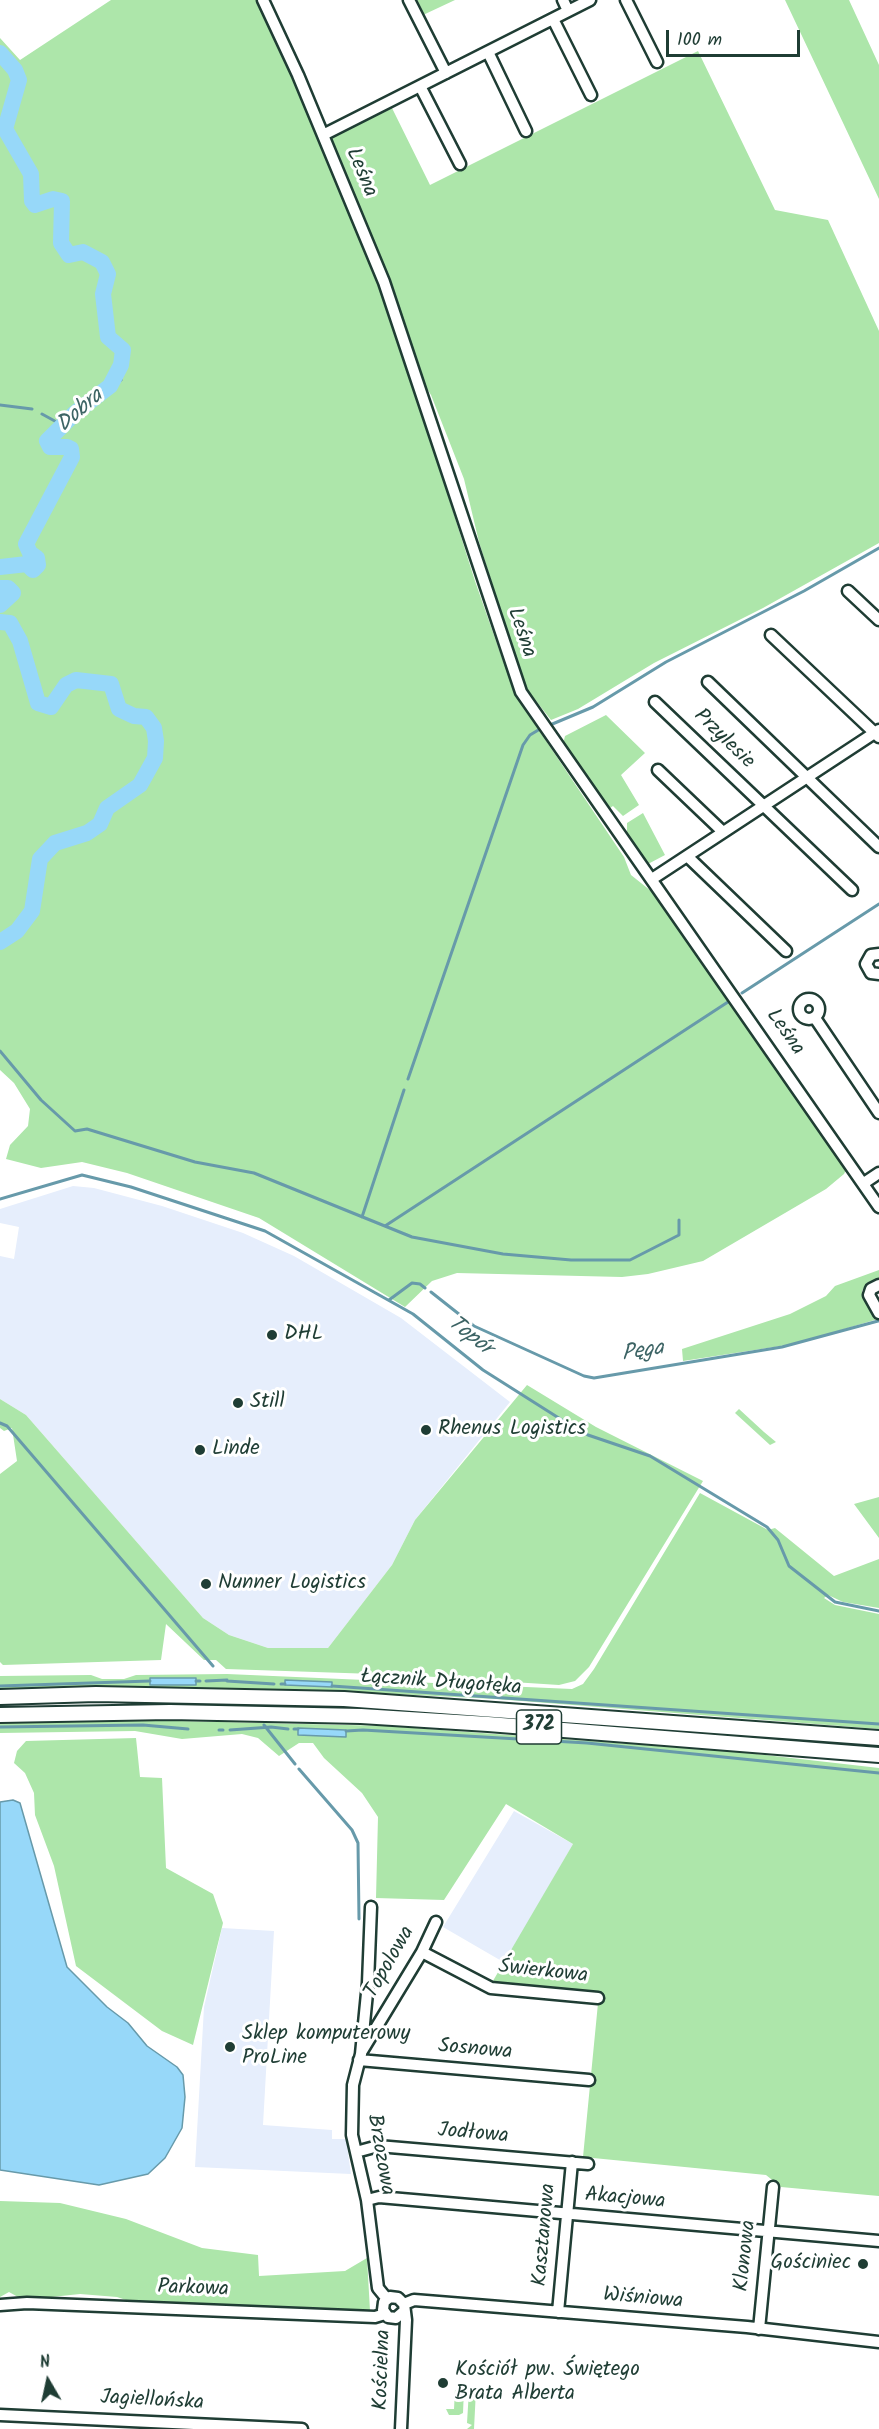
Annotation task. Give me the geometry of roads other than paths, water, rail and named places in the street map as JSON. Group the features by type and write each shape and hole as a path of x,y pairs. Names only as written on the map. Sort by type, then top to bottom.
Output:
{"main road":[{"name":"Łącznik Długołęka","path":"0,1697 96,1694 355,1700 879,1738"},
{"name":"Łącznik Długołęka","path":"0,1714 170,1712 372,1717 878,1755"}],"street":[{"name":"Leśna","path":"263,0 323,135 384,282 521,692 879,1207"},
{"path":"409,0 446,73"},
{"path":"563,0 568,11"},
{"path":"323,135 590,0"},
{"path":"626,0 657,62"},
{"path":"553,19 591,95"},
{"path":"488,52 526,131"},
{"path":"420,86 460,164"},
{"path":"848,591 879,620"},
{"path":"652,879 805,777 878,733 771,635"},
{"name":"Przylesie","path":"708,682 879,847"},
{"name":"Przylesie","path":"656,702 852,890"},
{"path":"658,770 723,832"},
{"path":"687,856 786,951"},
{"path":"879,954 871,955 866,964 871,973 879,974"},
{"path":"815,1018 879,1113"},
{"path":"864,1183 879,1173"},
{"path":"874,1288 870,1298 879,1313"},
{"name":"Brzozowa","path":"371,1907 368,1983 360,2057 351,2103 352,2135 367,2200 378,2288 387,2299"},
{"name":"Topolowa","path":"360,2057 422,1952 436,1922"},
{"name":"Świerkowa","path":"422,1952 491,1988 598,1998"},
{"name":"Sosnowa","path":"360,2057 589,2080"},
{"name":"Jodłowa","path":"356,2152 378,2146 588,2164"},
{"name":"Kasztanowa","path":"558,2312 572,2162"},
{"name":"Klonowa","path":"759,2329 773,2187"},
{"name":"Akacjowa","path":"367,2200 379,2197 879,2241"},
{"path":"395,2297 403,2308 392,2318 385,2314 382,2306 387,2299 395,2297"},
{"name":"Wiśniowa","path":"403,2308 414,2300 759,2329 879,2342"},
{"name":"Parkowa","path":"0,2305 27,2302 375,2317 385,2314"},
{"name":"Kościelna","path":"401,2429 406,2320 403,2308"},
{"name":"Jagiellońska","path":"0,2415 72,2423 302,2429"}],"water":[{"path":"150,1678 196,1678 196,1685 150,1685"},
{"path":"285,1680 332,1682 332,1687 285,1685"},
{"path":"298,1728 346,1730 346,1737 298,1735"},
{"path":"13,1800 20,1803 67,1967 107,2007 128,2023 147,2046 177,2067 183,2075 185,2097 182,2128 165,2158 148,2174 99,2185 0,2170 0,1802"}],"waterway":[{"name":"Dobra","path":"0,53 15,70 19,80 5,129 31,174 32,201 35,205 53,199 62,201 61,243 69,255 83,252 102,262 108,274 103,294 108,337 123,350 121,365 110,386 75,413 47,441 50,447 71,449 72,457 26,544 30,553 37,558 38,565 33,570 27,564 0,567"},
{"name":"Dobra","path":"116,376 121,380"},
{"path":"0,405 32,409"},
{"path":"42,414 62,425"},
{"path":"550,725 593,707 666,662 804,591 879,548"},
{"name":"Dobra","path":"0,588 8,588 13,593 0,605"},
{"name":"Dobra","path":"0,622 10,623 20,641 38,703 51,707 66,685 76,680 111,684 119,709 134,716 146,717 154,728 156,741 155,758 140,785 107,808 100,824 87,833 55,843 40,859 32,911 17,931 0,942"},
{"path":"408,1079 523,745 530,735 540,729"},
{"path":"742,993 879,904"},
{"path":"385,1226 731,1000"},
{"path":"0,1051 41,1100 75,1131 87,1129 195,1162 254,1173 412,1237 503,1254 571,1260 630,1260 679,1235 679,1220"},
{"path":"362,1217 404,1090"},
{"name":"Topór","path":"0,1199 82,1175 131,1187 265,1231 413,1314 483,1370 573,1427 588,1435 650,1456 767,1527 778,1540 789,1566 835,1602 879,1611"},
{"name":"Pęga","path":"389,1300 412,1283 420,1284 425,1288"},
{"name":"Pęga","path":"431,1292 474,1326 584,1376 594,1378 782,1347 878,1321"},
{"path":"0,1423 7,1426 213,1666"},
{"path":"206,1681 227,1680"},
{"path":"0,1686 150,1681"},
{"path":"227,1681 274,1684"},
{"path":"332,1686 879,1724"},
{"path":"0,1727 143,1725 188,1729"},
{"path":"264,1725 295,1764"},
{"path":"230,1730 271,1727 288,1729"},
{"path":"346,1731 363,1730 587,1743 879,1773"},
{"path":"299,1769 352,1830 358,1843 359,1919"}],"place":[{"name":"DHL","path":"272,1335"},
{"name":"Still","path":"238,1403"},
{"name":"Rhenus Logistics","path":"426,1430"},
{"name":"Linde","path":"200,1450"},
{"name":"Nunner Logistics","path":"206,1584"},
{"name":"Sklep komputerowy ProLine","path":"230,2047"},
{"name":"Gościniec","path":"863,2264"},
{"name":"Kościół pw. Świętego Brata Alberta","path":"443,2383"}]}
